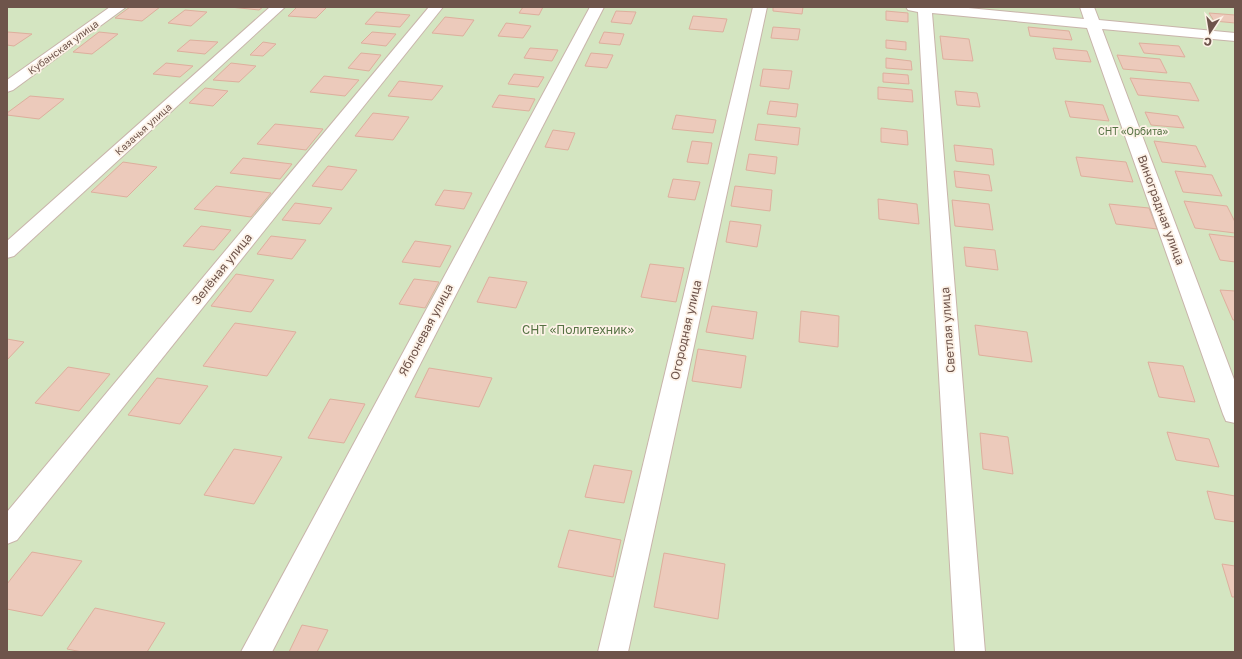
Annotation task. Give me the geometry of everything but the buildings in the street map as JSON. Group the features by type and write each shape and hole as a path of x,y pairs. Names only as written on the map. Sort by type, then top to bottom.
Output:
{"street":[{"name":"Кубанская улица","path":"7,87 119,7"},
{"name":"Казачья улица","path":"7,252 278,7"},
{"name":"Зелёная улица","path":"7,532 436,7"},
{"name":"Яблоневая улица","path":"256,652 597,7"},
{"name":"Огородная улица","path":"613,652 760,7"},
{"path":"921,7 1094,25 1235,37"},
{"name":"Светлая улица","path":"921,7 970,652"},
{"name":"Виноградная улица","path":"1088,7 1235,414"}],"green space":[{"name":"СНТ «Политехник»","path":"7,7 1235,7 1235,652 7,652"}],"park label":[{"name":"СНТ «Орбита»","path":"1133,131"}]}
